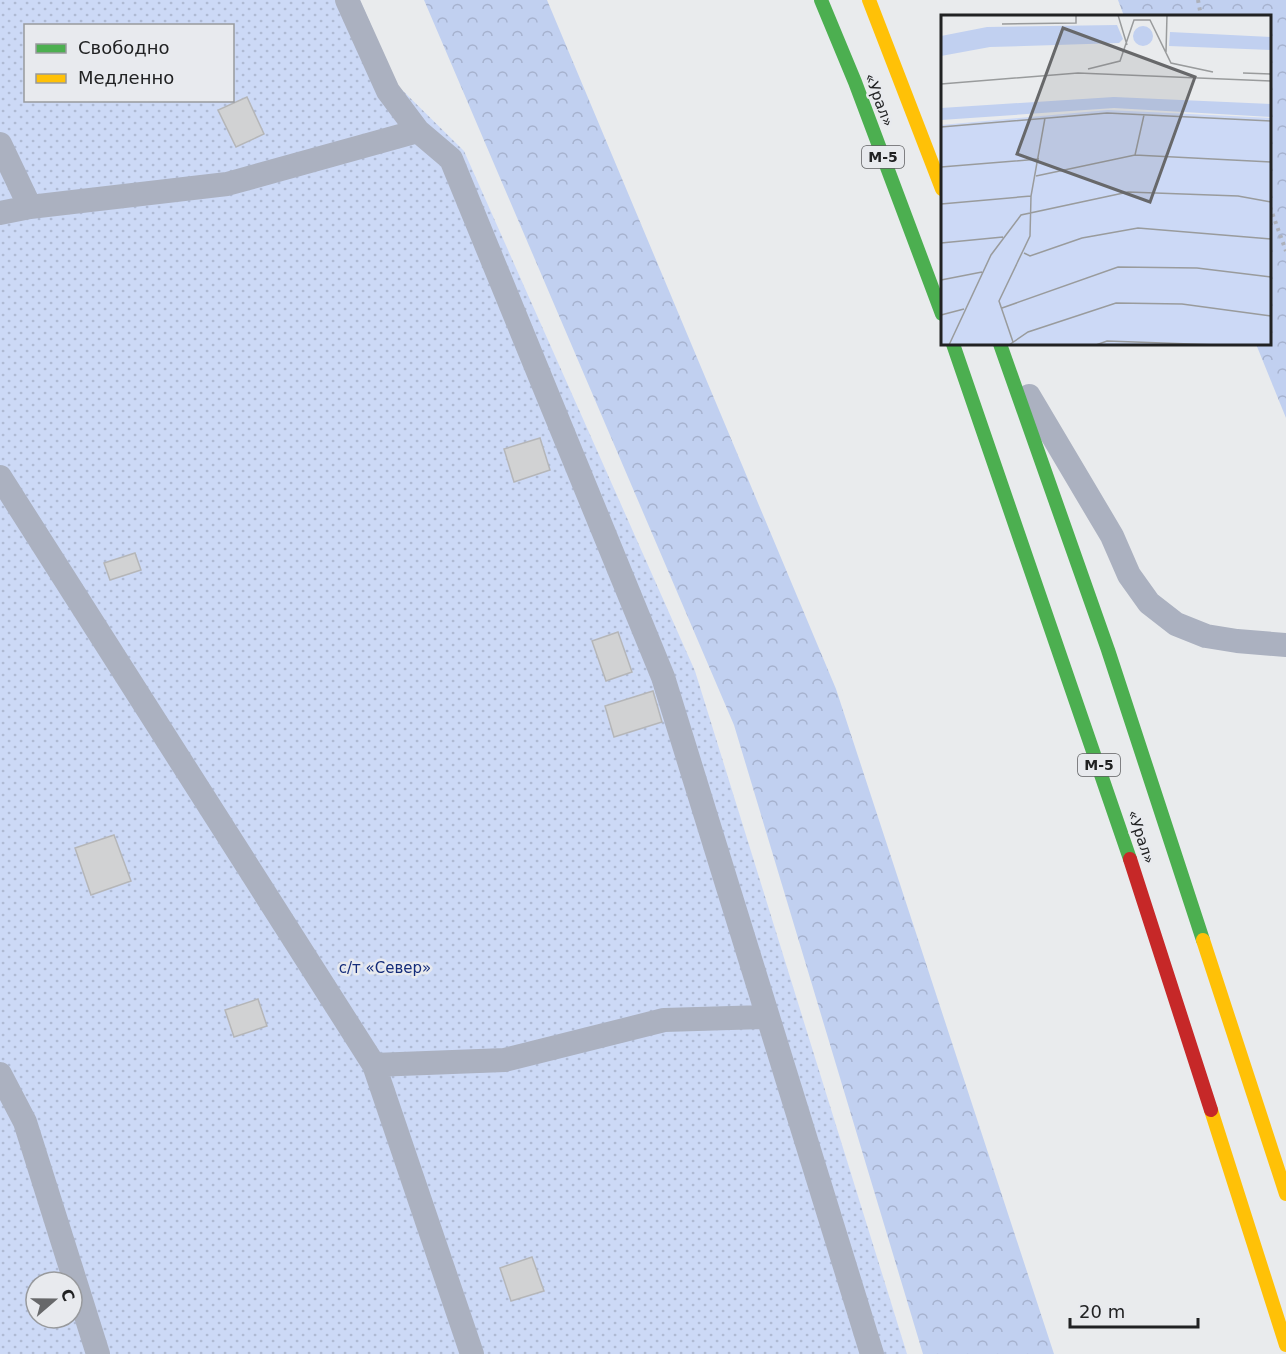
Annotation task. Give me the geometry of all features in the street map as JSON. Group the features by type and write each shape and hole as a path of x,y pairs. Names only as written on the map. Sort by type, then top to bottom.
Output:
{"highway":[{"name":"«Урал»","path":"820,0 855,82 941,311"},
{"name":"«Урал»","path":"868,0 941,186"},
{"name":"«Урал»","path":"953,345 1145,902 1286,1345"},
{"name":"«Урал»","path":"1002,349 1108,650 1286,1194"}],"lane":[{"path":"347,0 388,91 418,131 451,159 663,677 872,1354"},
{"path":"0,213 30,207 228,184 418,131"},
{"path":"0,144 30,207"},
{"path":"1002,349 1112,536 1129,575 1149,603 1176,624 1206,636 1286,645"},
{"path":"0,477 374,1065 472,1354"},
{"path":"374,1065 505,1060 664,1020 768,1017"},
{"path":"0,1074 25,1122 98,1354"}],"path":[{"path":"1198,0 1201,15"},
{"path":"1271,212 1286,251"}],"green space":[{"name":"с/т «Север»","path":"0,0 360,0 397,85 464,151 695,671 907,1354 0,1354"},
{"path":"424,0 547,0 836,689 1054,1354 923,1354 734,725"},
{"path":"1118,0 1286,0 1286,418 1256,345 1271,345 1271,15 1124,15"}],"building":[{"path":"247,97 264,134 236,147 218,110"},
{"path":"540,438 550,470 514,482 504,449"},
{"path":"135,553 141,570 110,580 104,563"},
{"path":"618,632 632,672 606,681 592,641"},
{"path":"653,691 662,722 614,737 605,706"},
{"path":"114,835 131,881 91,895 75,848"},
{"path":"258,999 267,1026 234,1037 225,1010"},
{"path":"532,1257 544,1291 511,1301 500,1268"}],"traffic: fast":[{"path":"821,0 855,82 941,311"},
{"path":"953,345 1130,859"},
{"path":"1000,345 1108,650 1203,940"}],"traffic: slow":[{"path":"869,0 941,186"},
{"path":"1203,940 1286,1194"},
{"path":"1211,1110 1286,1345"}],"traffic: jam":[{"path":"1130,859 1211,1110"}]}
